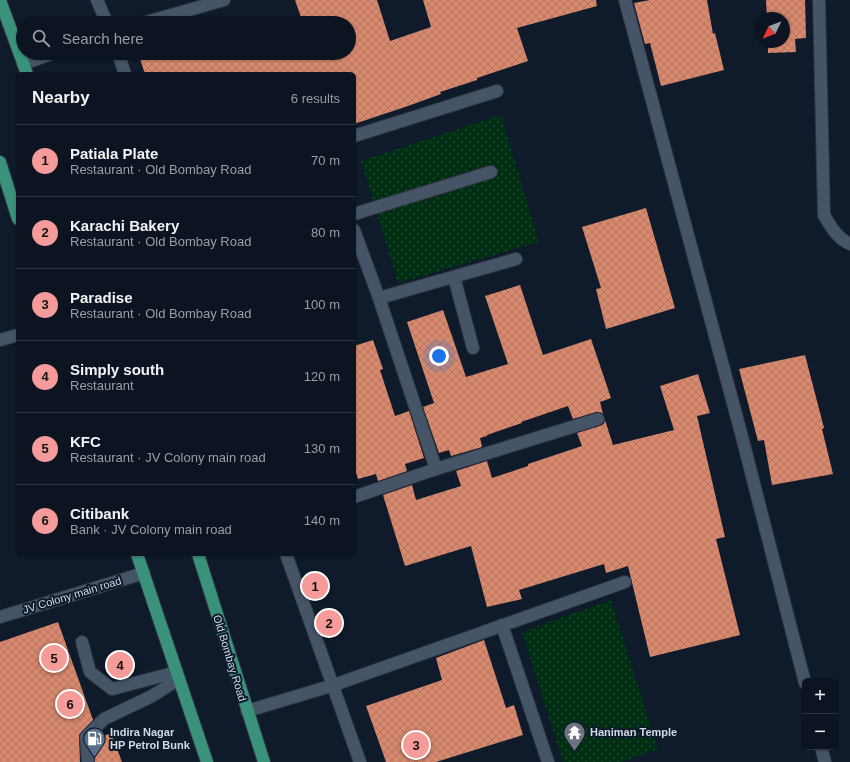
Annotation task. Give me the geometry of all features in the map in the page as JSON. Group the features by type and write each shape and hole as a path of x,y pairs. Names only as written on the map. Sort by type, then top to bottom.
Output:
{"main road":[{"path":"0,0 16,44"},
{"path":"0,162 16,213"},
{"path":"139,556 207,762"},
{"name":"Old Bombay Road","path":"199,556 264,762"}],"street":[{"path":"97,0 104,16"},
{"path":"168,16 224,0"},
{"path":"625,0 741,434 804,678"},
{"path":"819,0 824,215 831,228 842,240 850,244"},
{"path":"25,69 41,60"},
{"path":"120,60 124,72"},
{"path":"356,135 497,91"},
{"path":"356,213 491,172"},
{"path":"356,235 379,298 436,469"},
{"path":"379,298 516,259"},
{"path":"454,277 473,348"},
{"path":"0,340 16,336"},
{"path":"356,496 436,469 598,419"},
{"path":"287,556 334,685 360,762"},
{"name":"JV Colony main road","path":"0,617 144,573"},
{"path":"247,711 334,685 625,582"},
{"path":"502,625 548,762"},
{"path":"82,642 90,672 112,689 178,676"},
{"path":"88,762 86,737 104,719 152,696 178,676"},
{"path":"822,750 825,762"}],"green space":[{"path":"501,115 539,242 398,283 361,161"},
{"path":"611,600 658,749 622,762 563,762 522,632"}],"building":[{"path":"295,0 377,0 390,41 431,27 423,0 596,0 597,6 517,28 528,61 477,78 477,80 440,92 441,94 408,106 356,123 356,72 144,72 140,60 356,60 356,16 301,16"},
{"path":"650,0 707,0 713,34 715,33 724,70 661,86 650,43 645,44 634,3"},
{"path":"766,0 805,0 806,38 795,39 796,52 768,53 768,48 790,48 790,12 767,12"},
{"path":"646,208 675,308 606,329 596,289 601,288 582,227"},
{"path":"520,285 543,355 591,339 611,398 600,402 603,414 596,412 573,419 568,406 480,438 482,447 451,456 449,450 439,453 423,407 434,403 407,322 443,310 466,377 508,364 485,296"},
{"path":"373,340 383,369 380,370 395,416 409,411 424,458 405,464 407,471 378,481 376,474 358,479 356,472 356,345"},
{"path":"805,355 824,428 822,429 833,474 772,485 764,440 758,441 739,369"},
{"path":"698,374 710,413 697,416 725,537 716,539 740,635 650,657 628,566 606,573 604,564 519,590 522,599 487,607 471,546 405,566 383,495 412,485 416,500 461,486 456,471 487,461 492,478 528,466 528,464 582,446 577,433 600,426 604,424 605,420 613,445 674,430 660,386"},
{"path":"58,622 93,720 79,735 80,762 0,762 0,642"},
{"path":"484,640 506,708 514,705 523,735 436,762 386,762 366,706 442,680 436,658"},
{"path":"111,733 122,762 95,762 94,740 98,735 99,738"}],"place":[{"name":"Patiala Plate","path":"315,586"},
{"name":"Karachi Bakery","path":"329,623"},
{"name":"KFC","path":"54,658"},
{"name":"Simply south","path":"120,665"},
{"name":"Citibank","path":"70,704"},
{"name":"Paradise","path":"416,745"},
{"name":"Haniman Temple","path":"574,752"},
{"name":"Indira Nagar HP Petrol Bunk","path":"95,758"}]}
